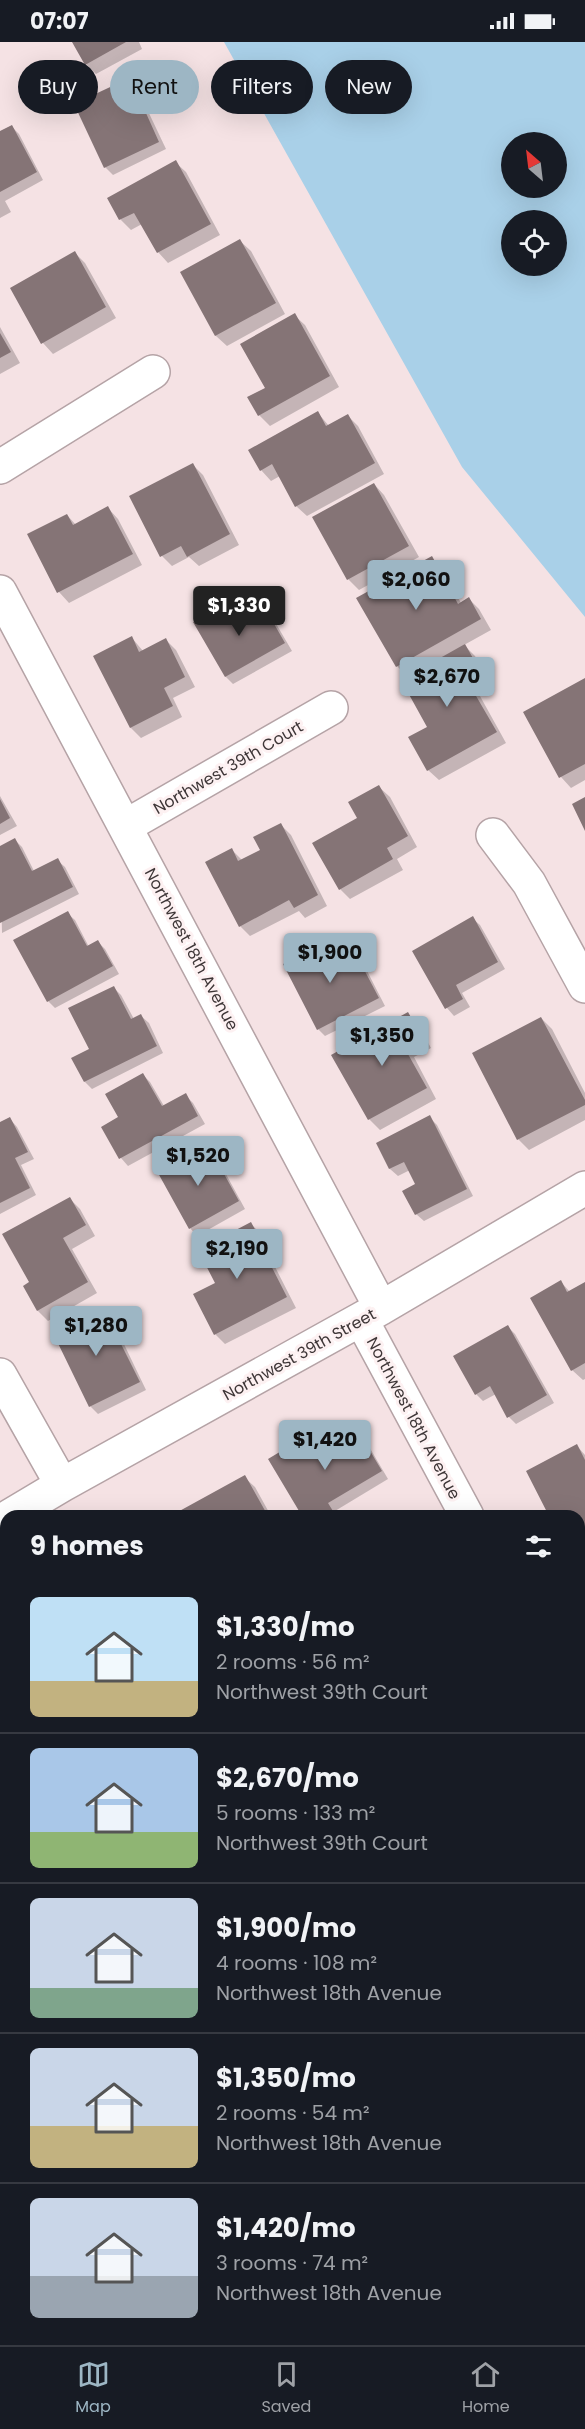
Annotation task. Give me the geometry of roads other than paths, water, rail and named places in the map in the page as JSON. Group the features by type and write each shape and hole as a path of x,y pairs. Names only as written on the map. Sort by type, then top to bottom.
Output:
{"street":[{"path":"0,467 153,372"},
{"name":"Northwest 18th Avenue","path":"0,592 126,826 371,1314 464,1510"},
{"name":"Northwest 39th Court","path":"126,826 331,708"},
{"path":"493,835 529,884 585,986"},
{"name":"Northwest 39th Street","path":"20,1510 371,1314 585,1188"},
{"path":"0,1374 63,1485"}],"water":[{"path":"224,42 585,42 585,617 462,467 264,114 313,114 313,60 234,60"}]}
